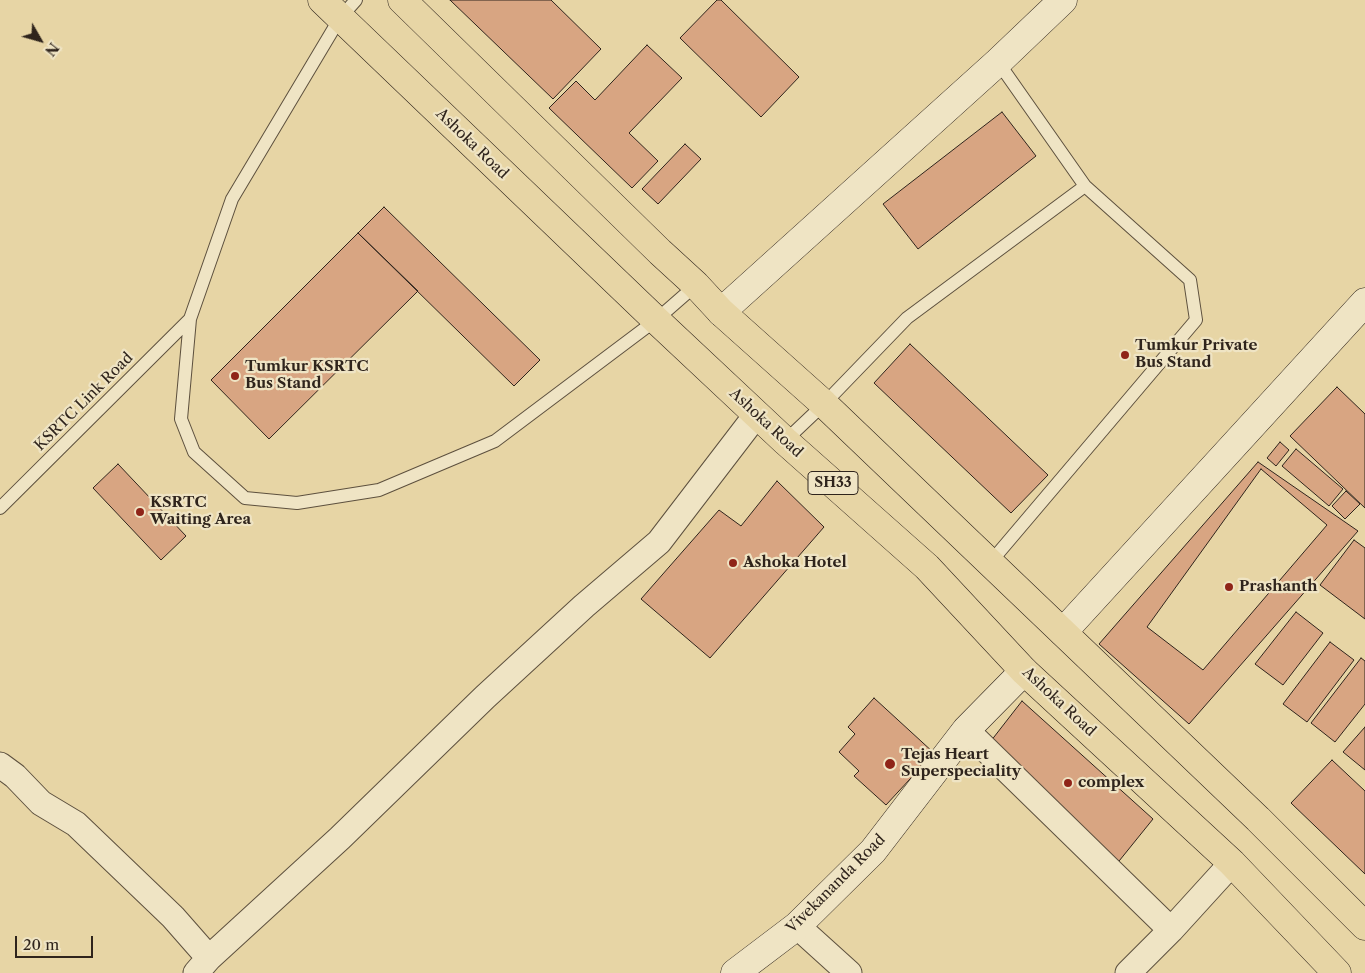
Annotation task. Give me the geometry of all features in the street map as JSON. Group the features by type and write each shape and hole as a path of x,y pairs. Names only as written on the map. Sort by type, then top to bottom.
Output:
{"main road":[{"path":"402,0 696,285 720,312 824,404 989,564 1063,632 1258,819 1365,926"},
{"name":"Ashoka Road","path":"339,6 656,320 785,441 928,567 1024,671 1232,863 1337,973"}],"street":[{"path":"720,312 998,62 1063,0"},
{"path":"1063,632 1361,314"},
{"path":"0,766 15,776 41,802 76,824 172,917 203,966 340,838 485,697 584,606 659,542 757,414"},
{"name":"Vivekananda Road","path":"735,973 797,926 873,851 966,730 1024,671"},
{"path":"966,730 1171,930"},
{"path":"1128,973 1171,930 1232,863"},
{"path":"797,926 849,973"}],"lane":[{"path":"339,6 232,199 190,319 181,419 194,452 245,498 297,503 380,490 495,441 656,320 696,285"},
{"path":"989,564 1196,320 1190,280 1085,186 998,62"},
{"path":"785,441 824,404 907,318 1085,186"},
{"name":"KSRTC Link Road","path":"0,508 190,319"}],"building":[{"path":"450,0 551,0 601,49 553,99"},
{"path":"717,0 721,0 799,77 761,117 680,38"},
{"path":"647,45 682,78 629,133 658,161 632,188 549,108 576,81 595,100"},
{"path":"1002,112 1036,156 918,249 883,204"},
{"path":"685,144 701,159 658,204 642,189"},
{"path":"384,207 540,360 514,386 358,233"},
{"path":"358,233 418,291 269,439 211,380"},
{"path":"910,344 1048,475 1011,513 874,383"},
{"path":"1337,387 1365,414 1365,508 1290,436"},
{"path":"1280,442 1289,450 1276,466 1267,458"},
{"path":"1296,449 1343,489 1329,506 1282,466"},
{"name":"Prashanth","path":"1258,462 1358,531 1189,724 1099,644"},
{"name":"KSRTC Waiting Area","path":"118,464 186,536 161,560 93,488"},
{"path":"1261,469 1327,525 1203,670 1147,627"},
{"name":"Ashoka Hotel","path":"777,481 824,527 710,658 641,599 719,510 741,526"},
{"path":"1346,491 1360,504 1345,519 1332,506"},
{"path":"1354,540 1365,548 1365,619 1320,585"},
{"path":"1296,612 1323,633 1283,685 1255,664"},
{"path":"1330,642 1354,660 1307,722 1283,704"},
{"path":"1361,658 1365,661 1365,704 1335,742 1311,723"},
{"path":"874,698 934,753 886,805 854,776 859,771 839,752 855,734 848,727"},
{"name":"complex","path":"1022,701 1153,819 1111,871 987,746"},
{"path":"1365,727 1365,770 1343,752"},
{"path":"1332,760 1365,791 1365,874 1291,803"}],"place":[{"name":"Tumkur Private Bus Stand","path":"1125,355"},
{"name":"Tumkur KSRTC Bus Stand","path":"235,376"},
{"name":"KSRTC Waiting Area","path":"140,512"},
{"name":"Ashoka Hotel","path":"733,563"},
{"name":"Prashanth","path":"1229,587"},
{"name":"Tejas Heart Superspeciality","path":"890,764"},
{"name":"complex","path":"1068,783"}]}
